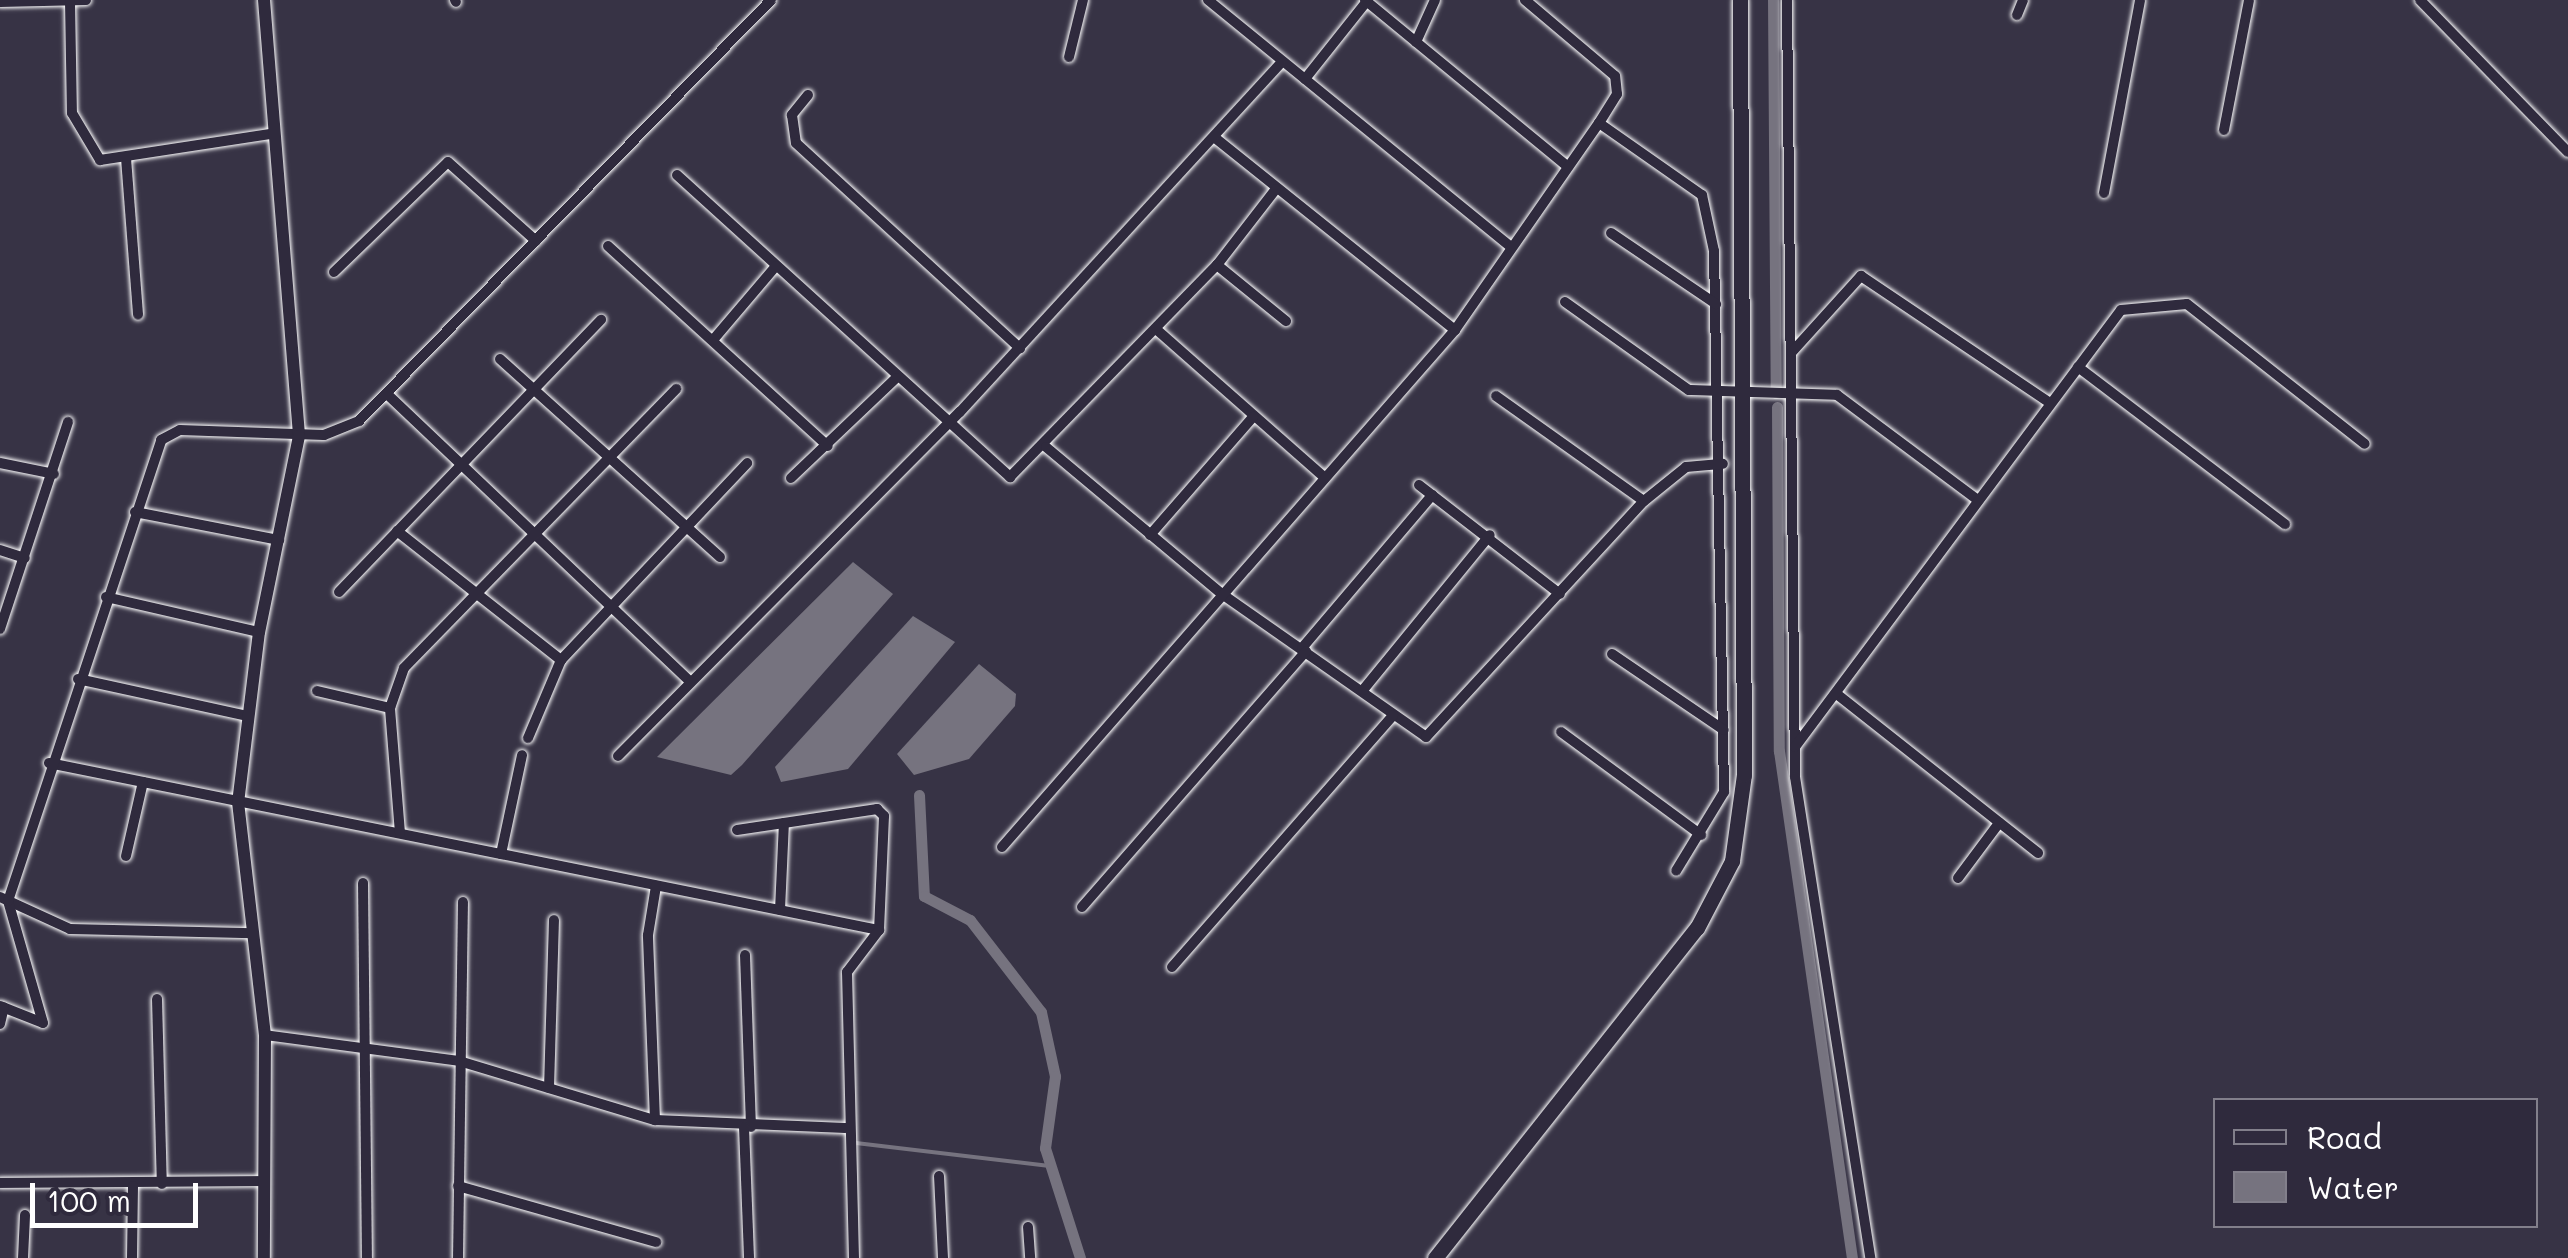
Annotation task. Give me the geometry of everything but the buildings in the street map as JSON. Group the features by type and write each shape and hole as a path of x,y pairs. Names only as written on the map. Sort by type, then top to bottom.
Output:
{"main road":[{"path":"1435,1258 1723,886 1744,775 1740,0"}],"street":[{"path":"0,2 86,0"},
{"path":"264,0 270,134 299,436 258,632 238,802 265,1035 264,1258"},
{"path":"0,1024 2,1006 43,1024 4,899 16,880 49,763 136,512 168,432 299,436 347,429 387,394 771,0"},
{"path":"1070,56 1083,0"},
{"path":"1208,0 1510,246"},
{"path":"1305,79 1366,0 1566,165"},
{"path":"1416,42 1435,0"},
{"path":"1002,846 1455,330 1566,165 1599,123 1616,94 1614,76 1525,0"},
{"path":"1787,0 1794,748 1870,1258"},
{"path":"2017,14 2023,0"},
{"path":"2104,193 2140,0"},
{"path":"2224,130 2249,0"},
{"path":"2420,0 2568,152"},
{"path":"70,2 70,105 96,154 126,158 270,134"},
{"path":"618,756 686,679 946,426 1282,63"},
{"path":"808,95 792,116 796,144 1020,348"},
{"path":"1599,123 1706,202 1716,304 1722,464 1723,798 1676,871"},
{"path":"1214,138 1455,330"},
{"path":"126,158 138,315"},
{"path":"334,272 448,162 536,241"},
{"path":"677,175 946,426 1005,476 1017,477 1217,265 1276,189"},
{"path":"1611,234 1716,304"},
{"path":"608,246 828,446"},
{"path":"1217,265 1286,320"},
{"path":"713,340 776,266"},
{"path":"1792,352 1861,276 2050,403"},
{"path":"1794,748 2121,310 2171,299 2365,444"},
{"path":"1565,302 1689,390 1720,395 1837,395 1978,500"},
{"path":"339,592 601,320"},
{"path":"1156,329 1325,478"},
{"path":"500,359 720,558"},
{"path":"2078,367 2284,524"},
{"path":"791,478 896,378"},
{"path":"400,834 390,708 404,668 676,389"},
{"path":"387,394 536,530 686,679"},
{"path":"1496,396 1644,501"},
{"path":"1150,535 1253,416"},
{"path":"0,630 68,422"},
{"path":"1046,447 1222,594 1363,690 1393,715 1432,736 1644,501 1686,467 1722,464"},
{"path":"0,463 54,474"},
{"path":"528,738 562,660 746,463"},
{"path":"1419,485 1490,535 1560,594"},
{"path":"1082,907 1432,495"},
{"path":"136,512 279,540"},
{"path":"397,531 562,660"},
{"path":"1363,690 1490,535"},
{"path":"0,550 25,558"},
{"path":"106,597 258,632"},
{"path":"1612,654 1724,730"},
{"path":"78,680 248,716"},
{"path":"317,691 390,708"},
{"path":"1838,694 2038,853"},
{"path":"1172,966 1393,715"},
{"path":"1561,732 1701,834"},
{"path":"502,854 522,755"},
{"path":"49,763 880,930"},
{"path":"126,856 143,782"},
{"path":"737,830 882,810 880,930 847,972 846,1128 854,1258"},
{"path":"780,910 784,823"},
{"path":"1958,878 1998,824"},
{"path":"0,874 16,880"},
{"path":"363,883 367,1258"},
{"path":"655,1120 648,935 656,886"},
{"path":"4,899 70,929 253,933"},
{"path":"458,1258 462,902"},
{"path":"550,1088 554,920"},
{"path":"745,954 749,1258"},
{"path":"157,999 162,1184"},
{"path":"265,1035 459,1061 655,1120 748,1127 846,1128"},
{"path":"939,1176 944,1258"},
{"path":"0,1184 133,1186 265,1181"},
{"path":"132,1258 133,1186"},
{"path":"458,1186 656,1242"},
{"path":"23,1258 25,1215"},
{"path":"1028,1227 1030,1258"}],"water":[{"path":"853,562 893,594 742,765 731,775 657,757"},
{"path":"913,616 955,642 848,769 781,782 775,767"},
{"path":"979,664 1016,694 1015,706 969,759 914,775 897,754"}],"waterway":[{"path":"1773,0 1776,393"},
{"path":"1777,407 1779,751 1852,1258"},
{"path":"919,795 924,896 970,920 1041,1012 1055,1076 1045,1148 1080,1258"},
{"path":"856,1143 1050,1166"}]}
